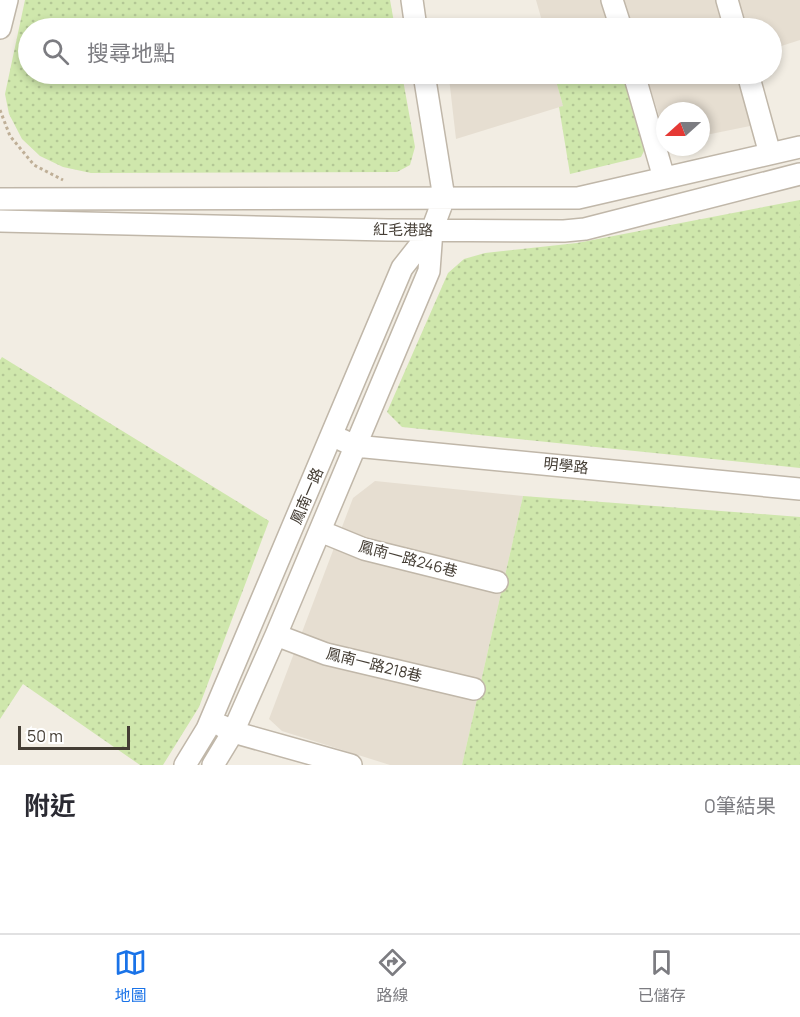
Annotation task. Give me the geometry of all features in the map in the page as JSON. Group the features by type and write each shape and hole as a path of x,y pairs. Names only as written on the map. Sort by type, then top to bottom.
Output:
{"street":[{"path":"0,28 7,0"},
{"path":"412,0 415,18"},
{"path":"612,0 618,18"},
{"path":"727,0 732,18"},
{"name":"鳳南一路","path":"213,765 233,732 276,635 429,271 432,230 444,198 426,84"},
{"path":"637,84 664,178"},
{"path":"751,84 770,154"},
{"name":"紅毛港路","path":"0,199 578,198 800,147"},
{"name":"紅毛港路","path":"0,221 564,231 585,229 800,174"},
{"name":"鳳南一路","path":"185,765 212,720 402,268 432,230"},
{"name":"明學路","path":"333,436 355,446 800,489"},
{"name":"鳳南一路246巷","path":"320,531 364,549 497,582"},
{"name":"鳳南一路218巷","path":"276,635 326,654 474,689"},
{"path":"212,720 233,732 351,765"}],"path":[{"path":"0,110 10,136 34,165 72,185"}],"shaded area":[{"path":"536,0 602,0 607,18 541,18"},
{"path":"624,0 721,0 726,18 629,18"},
{"path":"738,0 800,0 800,40 782,46 782,18 744,18"},
{"path":"450,84 557,84 563,106 456,139"},
{"path":"649,84 745,84 754,115 750,126 710,134 710,102 656,102 656,106"},
{"path":"375,481 523,496 462,765 390,765 282,731 269,719 353,498"}],"green space":[{"path":"25,0 390,0 393,18 21,18"},
{"path":"18,33 18,84 404,84 415,147 410,165 397,172 91,173 63,167 40,156 22,139 9,114 5,94"},
{"path":"557,84 627,84 646,147 641,157 570,174 559,107 563,106"},
{"path":"800,200 800,468 402,427 387,412 448,273 464,259 485,253 577,243"},
{"path":"2,357 269,521 199,707 163,765 140,765 23,684 0,719 0,360"},
{"path":"523,496 800,517 800,765 462,765"}]}
